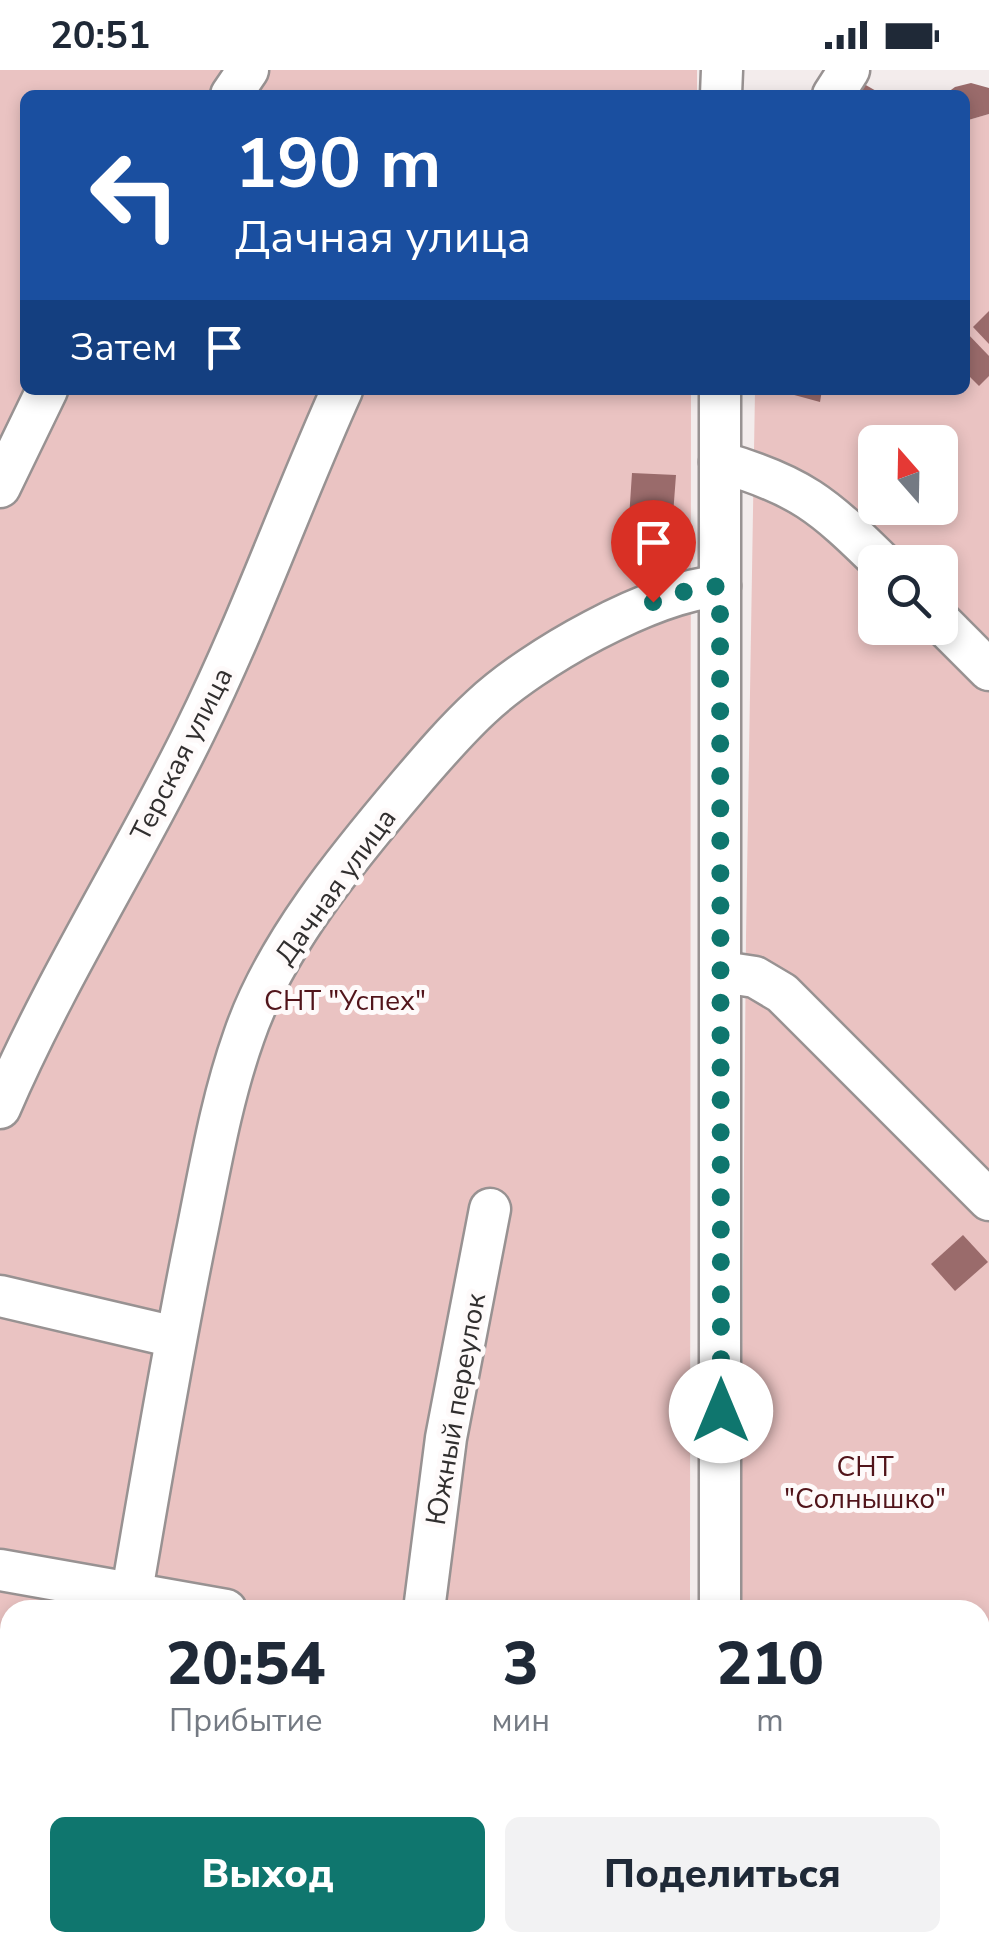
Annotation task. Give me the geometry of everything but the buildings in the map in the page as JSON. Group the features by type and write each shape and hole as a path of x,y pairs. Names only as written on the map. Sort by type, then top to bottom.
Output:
{"street":[{"path":"0,487 44,395"},
{"name":"Терская улица","path":"0,1108 26,1048 194,733 273,559 340,395"},
{"path":"720,395 720,1600"},
{"path":"720,462 760,474 820,503 863,545"},
{"name":"Дачная улица","path":"106,1595 175,1337 224,1100 244,1033 266,984 364,838 482,706 524,673 653,602 692,589 720,586"},
{"path":"958,639 989,670"},
{"path":"722,972 755,976 782,992 989,1200"},
{"name":"Южный переулок","path":"425,1600 446,1438 490,1209"},
{"path":"0,1296 175,1337"},
{"path":"0,1570 106,1595 146,1600"}],"green space":[{"name":"СНТ \"Успех\"","path":"0,70 697,70 697,90 20,90 20,395 691,395 690,1600 0,1600"},
{"name":"СНТ \"Солнышко\"","path":"989,114 989,1600 740,1600 755,395 970,395 970,120"}],"route":[{"path":"653,602 692,589 720,586 721,1411"}]}
